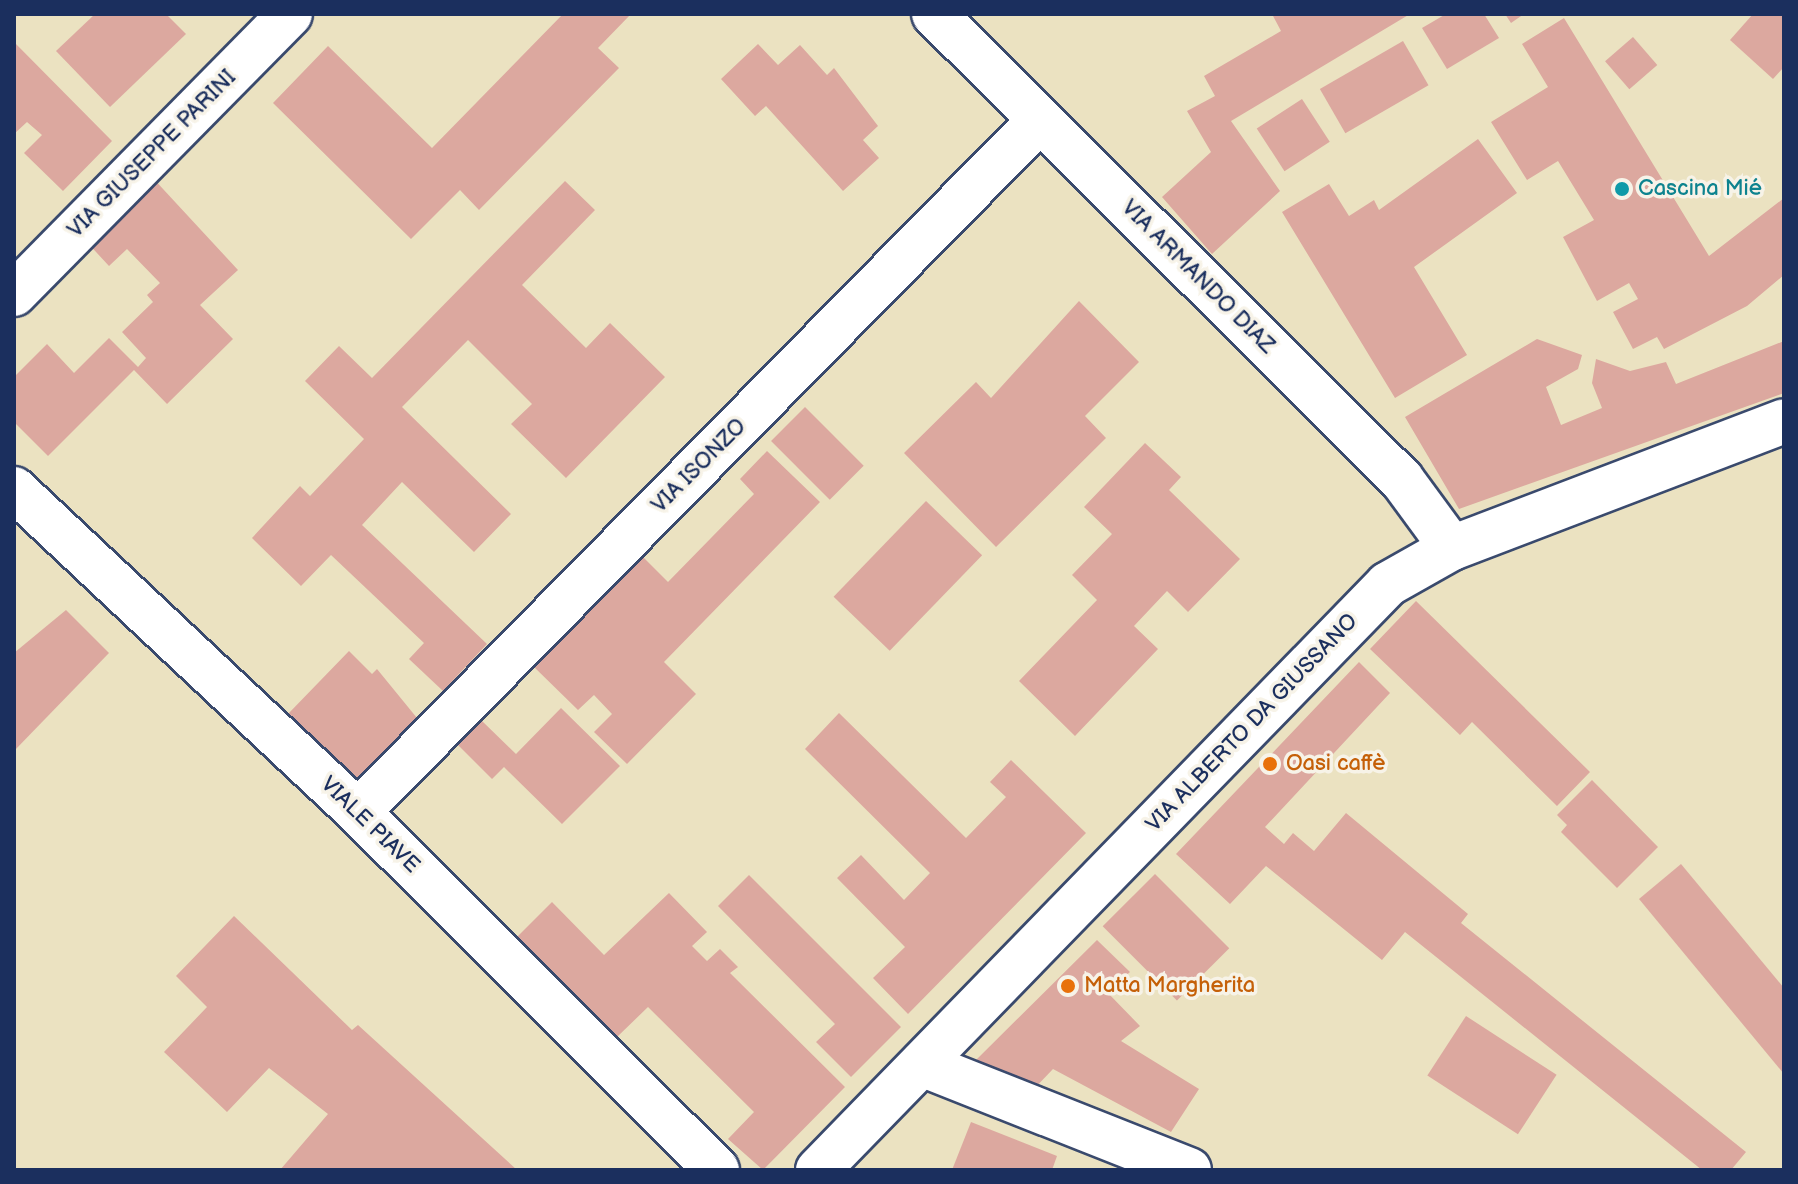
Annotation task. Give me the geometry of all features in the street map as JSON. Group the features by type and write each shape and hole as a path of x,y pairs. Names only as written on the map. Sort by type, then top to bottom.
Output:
{"street":[{"name":"VIA GIUSEPPE PARINI","path":"14,294 290,14"},
{"name":"VIA ARMANDO DIAZ","path":"934,14 1402,480 1452,548"},
{"name":"VIA ISONZO","path":"358,812 1040,120"},
{"name":"VIA ALBERTO DA GIUSSANO","path":"818,1170 924,1065 1388,584 1452,548 1784,421"},
{"name":"VIALE PIAVE","path":"14,489 358,812 717,1170"},
{"path":"924,1065 1189,1170"}],"building":[{"path":"95,14 166,14 186,34 110,107 56,51"},
{"path":"563,14 631,14 598,48 619,68 479,210 460,190 411,239 273,103 328,46 432,148"},
{"path":"1272,14 1410,14 1231,121 1280,191 1212,254 1162,197 1211,152 1187,111 1215,96 1204,76 1281,31"},
{"path":"1446,14 1484,14 1499,38 1447,69 1422,28"},
{"path":"1505,14 1524,14 1511,23"},
{"path":"1753,14 1784,14 1784,67 1773,79 1730,40"},
{"name":"Cascina Mié","path":"1564,18 1709,256 1784,198 1784,275 1747,306 1664,349 1657,337 1633,349 1613,312 1638,299 1629,283 1597,301 1563,237 1594,220 1558,161 1527,180 1491,122 1548,87 1522,44"},
{"path":"1633,37 1657,65 1629,89 1605,61"},
{"path":"1403,41 1428,85 1345,133 1320,89"},
{"path":"14,42 112,141 63,191 24,153 42,135 27,122 14,134"},
{"path":"758,44 778,65 800,45 827,75 834,68 878,126 863,140 879,158 843,191 766,106 755,116 721,79"},
{"path":"1302,99 1330,142 1284,171 1257,128"},
{"path":"1478,139 1517,193 1414,267 1467,355 1395,398 1282,212 1329,184 1349,216 1374,200 1379,210"},
{"path":"151,176 238,270 200,305 233,339 167,404 134,370 48,456 14,422 14,377 47,344 74,373 109,338 138,367 146,358 122,332 153,302 147,295 160,283 127,249 109,266 84,239"},
{"path":"565,181 595,210 522,285 586,348 610,323 665,377 566,478 511,424 532,404 468,340 402,407 511,514 474,552 402,482 362,525 487,644 443,691 409,659 424,643 331,555 301,586 252,538 300,486 310,496 364,439 305,381 339,346 372,378"},
{"path":"1079,301 1139,362 1085,416 1106,438 996,547 904,453 976,382 991,398"},
{"path":"1537,339 1582,355 1578,369 1546,387 1561,425 1602,408 1592,383 1596,359 1630,371 1666,362 1676,384 1784,341 1784,393 1459,509 1405,417"},
{"path":"805,407 864,466 830,500 771,441"},
{"path":"1145,443 1181,477 1169,490 1240,559 1188,612 1167,591 1134,626 1158,649 1075,736 1019,681 1097,600 1072,575 1112,534 1084,507"},
{"path":"767,451 820,502 664,662 696,694 627,764 594,732 612,714 594,695 578,710 532,665 640,554 668,582 754,494 740,479"},
{"path":"926,501 982,555 890,651 834,597"},
{"path":"1416,601 1590,772 1557,806 1472,722 1460,735 1370,649"},
{"path":"66,610 109,653 14,751 14,653"},
{"path":"349,651 372,674 377,669 417,718 355,781 288,714"},
{"path":"1359,662 1390,693 1265,827 1284,844 1293,833 1314,851 1346,813 1468,914 1461,923 1746,1152 1731,1170 1702,1170 1405,932 1382,960 1266,866 1230,904 1176,854"},
{"path":"561,708 620,766 562,824 504,767 492,779 457,744 481,720 516,754"},
{"path":"839,713 966,838 1006,797 990,782 1011,760 1086,833 908,1014 873,978 905,947 837,878 861,855 904,900 930,873 805,749"},
{"path":"1592,780 1658,847 1617,888 1561,832 1567,825 1557,815"},
{"path":"1681,864 1784,988 1784,1074 1639,899"},
{"path":"1155,874 1229,948 1177,1001 1103,926"},
{"path":"749,875 901,1027 851,1077 816,1042 835,1024 718,906"},
{"path":"669,893 707,932 692,946 707,961 720,949 738,967 730,973 845,1087 763,1170 728,1139 754,1112 648,1007 616,1038 517,937 552,902 604,955"},
{"path":"234,916 352,1030 358,1025 517,1170 280,1170 328,1114 269,1068 227,1112 164,1052 207,1007 176,976"},
{"path":"1097,940 1130,972 1107,992 1140,1026 1121,1041 1199,1089 1171,1132 1053,1069 1031,1092 973,1063"},
{"path":"1466,1016 1557,1075 1518,1134 1427,1076"},
{"path":"971,1122 1057,1156 1052,1170 952,1170"}],"place":[{"name":"Cascina Mié","path":"1622,189"},
{"name":"Oasi caffè","path":"1270,764"},
{"name":"Matta Margherita","path":"1068,986"}]}
